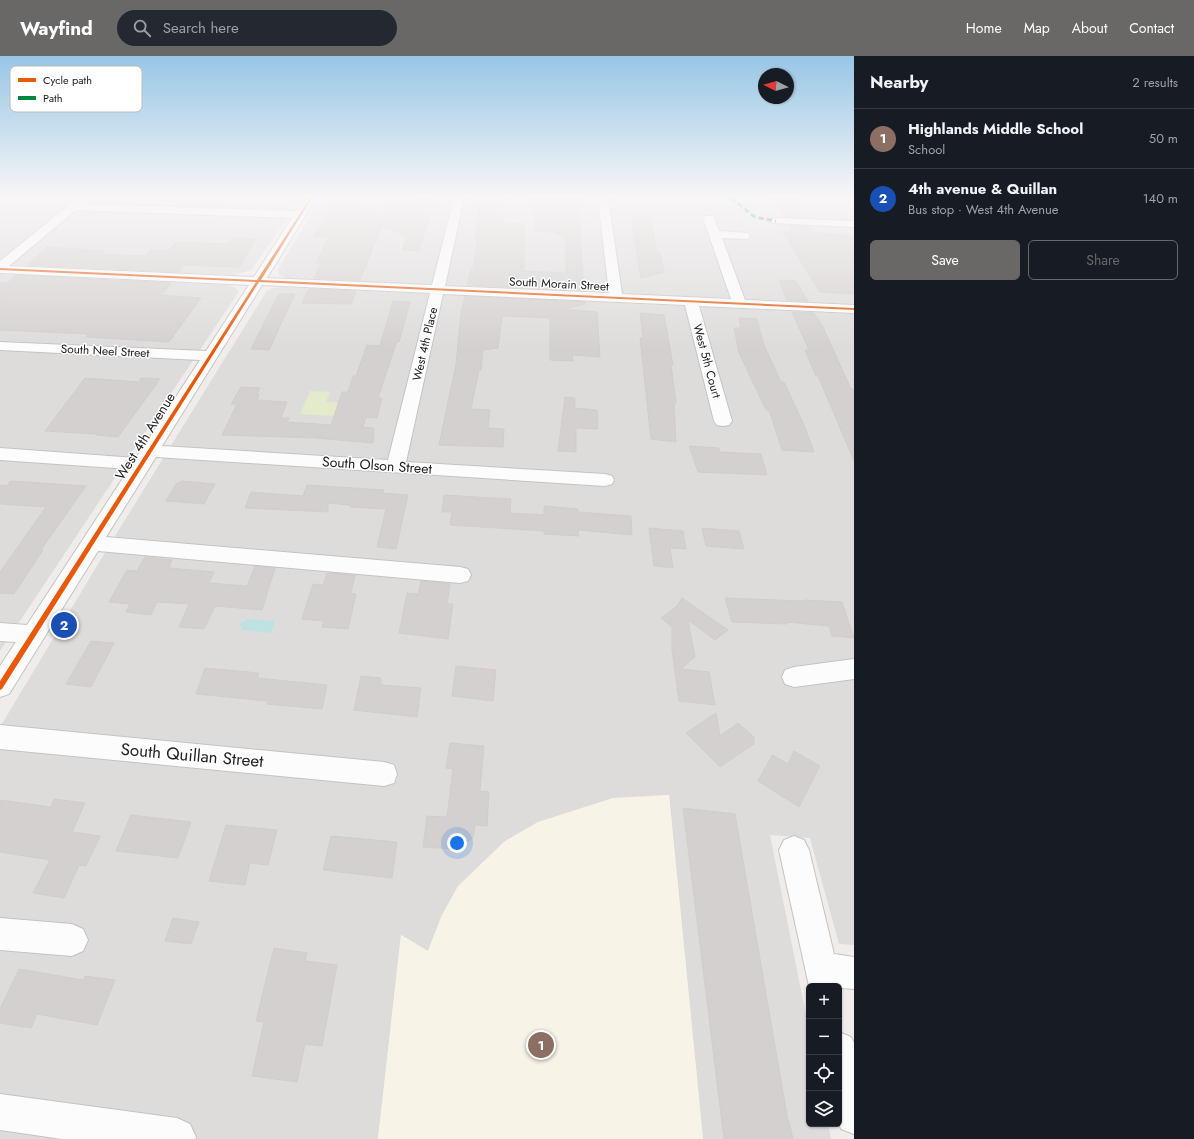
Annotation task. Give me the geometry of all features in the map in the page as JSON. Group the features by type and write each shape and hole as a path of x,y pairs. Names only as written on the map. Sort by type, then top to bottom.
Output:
{"street":[{"path":"0,268 23,249"},
{"name":"West 4th Avenue","path":"0,687 279,249"},
{"name":"West 4th Place","path":"396,466 447,249"},
{"path":"610,249 616,298"},
{"path":"720,249 739,303"},
{"name":"South Morain Street","path":"0,268 850,309"},
{"name":"West 5th Court","path":"691,301 723,421"},
{"path":"850,309 854,324"},
{"name":"South Neel Street","path":"0,346 210,356"},
{"name":"South Olson Street","path":"0,454 145,457 396,466 604,480"},
{"path":"91,544 460,575"},
{"path":"0,632 33,635"},
{"path":"794,677 854,669"},
{"name":"South Quillan Street","path":"0,737 384,774"},
{"path":"794,850 823,978 854,973"},
{"path":"0,934 72,940"},
{"path":"840,1055 854,1116"},
{"path":"0,1112 177,1137"}],"shaded area":[{"path":"0,249 266,249 251,270 234,275 0,264"},
{"path":"291,249 854,249 854,304 287,278 279,275 278,270"},
{"path":"0,274 227,285 234,287 239,291 0,651"},
{"path":"283,287 854,314 854,945 839,944 810,838 770,835 806,1015 806,1127 829,1127 831,1139 703,1139 669,795 442,915 428,951 401,935 378,1139 0,1139 0,727 115,536 266,292 272,288"},
{"path":"298,307 335,309 321,340 283,338"},
{"path":"669,795 703,1139 378,1139 401,935 428,951 442,915 458,886 505,841 538,822 613,798"}],"green space":[{"path":"310,391 330,392 326,402 343,403 338,416 300,414"}],"water":[{"path":"246,619 275,621 271,633 241,630 242,627 239,626 241,622 245,622"}],"building":[{"path":"45,249 104,251 101,254 145,256 150,250 168,251 170,249 251,249 240,267 185,265 179,272 27,265"},
{"path":"323,249 373,249 360,280 314,278 321,263 316,263"},
{"path":"403,249 420,249 419,251 402,250"},
{"path":"476,249 524,249 524,271 566,273 566,249 581,249 584,290 467,285 471,269 473,269"},
{"path":"636,249 656,249 657,252 660,252 664,272 641,278"},
{"path":"793,249 854,249 854,294 820,292"},
{"path":"16,275 171,283 161,295 201,298 169,342 86,337 88,334 0,330 0,283 8,283"},
{"path":"779,280 796,281 808,301 787,300"},
{"path":"309,289 356,291 351,304 302,303"},
{"path":"279,294 295,294 269,350 251,349"},
{"path":"465,296 585,302 585,304 565,309 597,312 600,357 572,355 573,361 550,360 550,318 502,316 498,348 483,350 481,370 479,370 471,409 490,410 488,428 504,429 503,447 439,445 456,364 461,313"},
{"path":"393,301 410,302 399,342 397,341 378,398 382,398 377,418 366,417 363,427 374,428 373,443 315,438 222,435 237,404 231,404 241,387 260,388 257,394 259,395 257,400 287,402 281,418 289,418 287,422 331,425 342,392 348,392 353,376 356,376 367,345 380,346"},
{"path":"792,312 814,313 823,327 851,389 854,389 854,461 818,376 816,376 805,350 809,350"},
{"path":"640,313 664,315 673,365 671,365 676,403 674,403 676,442 651,439 640,338 643,338"},
{"path":"739,318 757,319 764,345 781,382 784,382 804,425 814,452 782,450 769,410 766,410 739,353 734,328 741,328"},
{"path":"85,378 139,382 141,378 160,379 118,437 96,435 97,434 45,431"},
{"path":"565,397 575,398 575,408 597,410 598,429 576,428 576,452 558,451"},
{"path":"689,446 719,448 720,452 761,454 767,475 698,472"},
{"path":"11,481 86,486 41,550 43,550 14,594 0,593 0,572 46,507 0,504 0,485 7,486"},
{"path":"182,481 215,484 204,504 166,501 176,484"},
{"path":"307,485 384,490 383,493 408,495 396,549 377,547 386,509 350,507 350,505 328,503 328,512 245,508 251,492 303,496"},
{"path":"444,495 511,499 510,513 544,515 544,506 578,509 578,512 631,516 632,535 578,530 579,536 544,534 544,531 450,525 452,512 442,512"},
{"path":"649,528 683,531 686,549 670,548 673,568 654,566"},
{"path":"702,528 739,531 744,549 706,546"},
{"path":"145,557 172,560 169,568 214,572 209,583 247,586 255,566 275,568 262,610 215,606 204,629 179,627 189,604 157,602 151,615 126,612 130,604 109,602 127,570 137,571"},
{"path":"327,573 355,575 351,593 356,594 348,629 322,627 324,621 302,619 313,584 323,585"},
{"path":"421,581 450,584 447,604 453,604 448,639 399,633 407,593 418,594"},
{"path":"682,598 728,630 715,640 688,620 695,657 681,669 709,672 715,705 679,701 672,650 672,627 661,618 677,606"},
{"path":"725,598 842,602 854,638 832,636 829,626 786,622 787,624 732,622"},
{"path":"91,641 114,643 91,687 66,684"},
{"path":"456,666 496,670 493,701 452,696"},
{"path":"205,668 259,673 257,678 327,685 322,709 267,704 268,701 196,694"},
{"path":"361,676 381,678 381,685 421,688 417,717 354,710"},
{"path":"716,713 720,736 738,723 754,737 754,744 720,767 686,733"},
{"path":"450,743 484,746 480,791 489,792 487,826 475,825 473,838 455,849 423,847 427,816 447,817 453,769 446,768"},
{"path":"794,751 820,766 799,807 758,781 772,755 788,764"},
{"path":"54,799 85,803 72,832 100,836 86,866 79,865 64,898 33,893 50,860 0,852 0,800 51,807"},
{"path":"683,808 735,814 788,1121 793,1139 724,1139"},
{"path":"131,815 191,822 178,858 116,851"},
{"path":"226,825 277,830 268,865 250,863 245,885 209,881"},
{"path":"331,836 397,842 392,878 323,870"},
{"path":"173,918 199,922 191,944 165,941"},
{"path":"274,948 307,953 305,961 337,965 322,1046 305,1044 297,1082 252,1076 264,1022 256,1021"},
{"path":"19,969 83,980 85,976 115,980 97,1025 37,1014 31,1028 0,1023 0,1009"}],"cycle path":[{"path":"0,687 279,249"},
{"path":"0,269 854,309"}],"place":[{"name":"4th avenue & Quillan","path":"64,625"},
{"name":"Highlands Middle School","path":"541,1045"}]}
